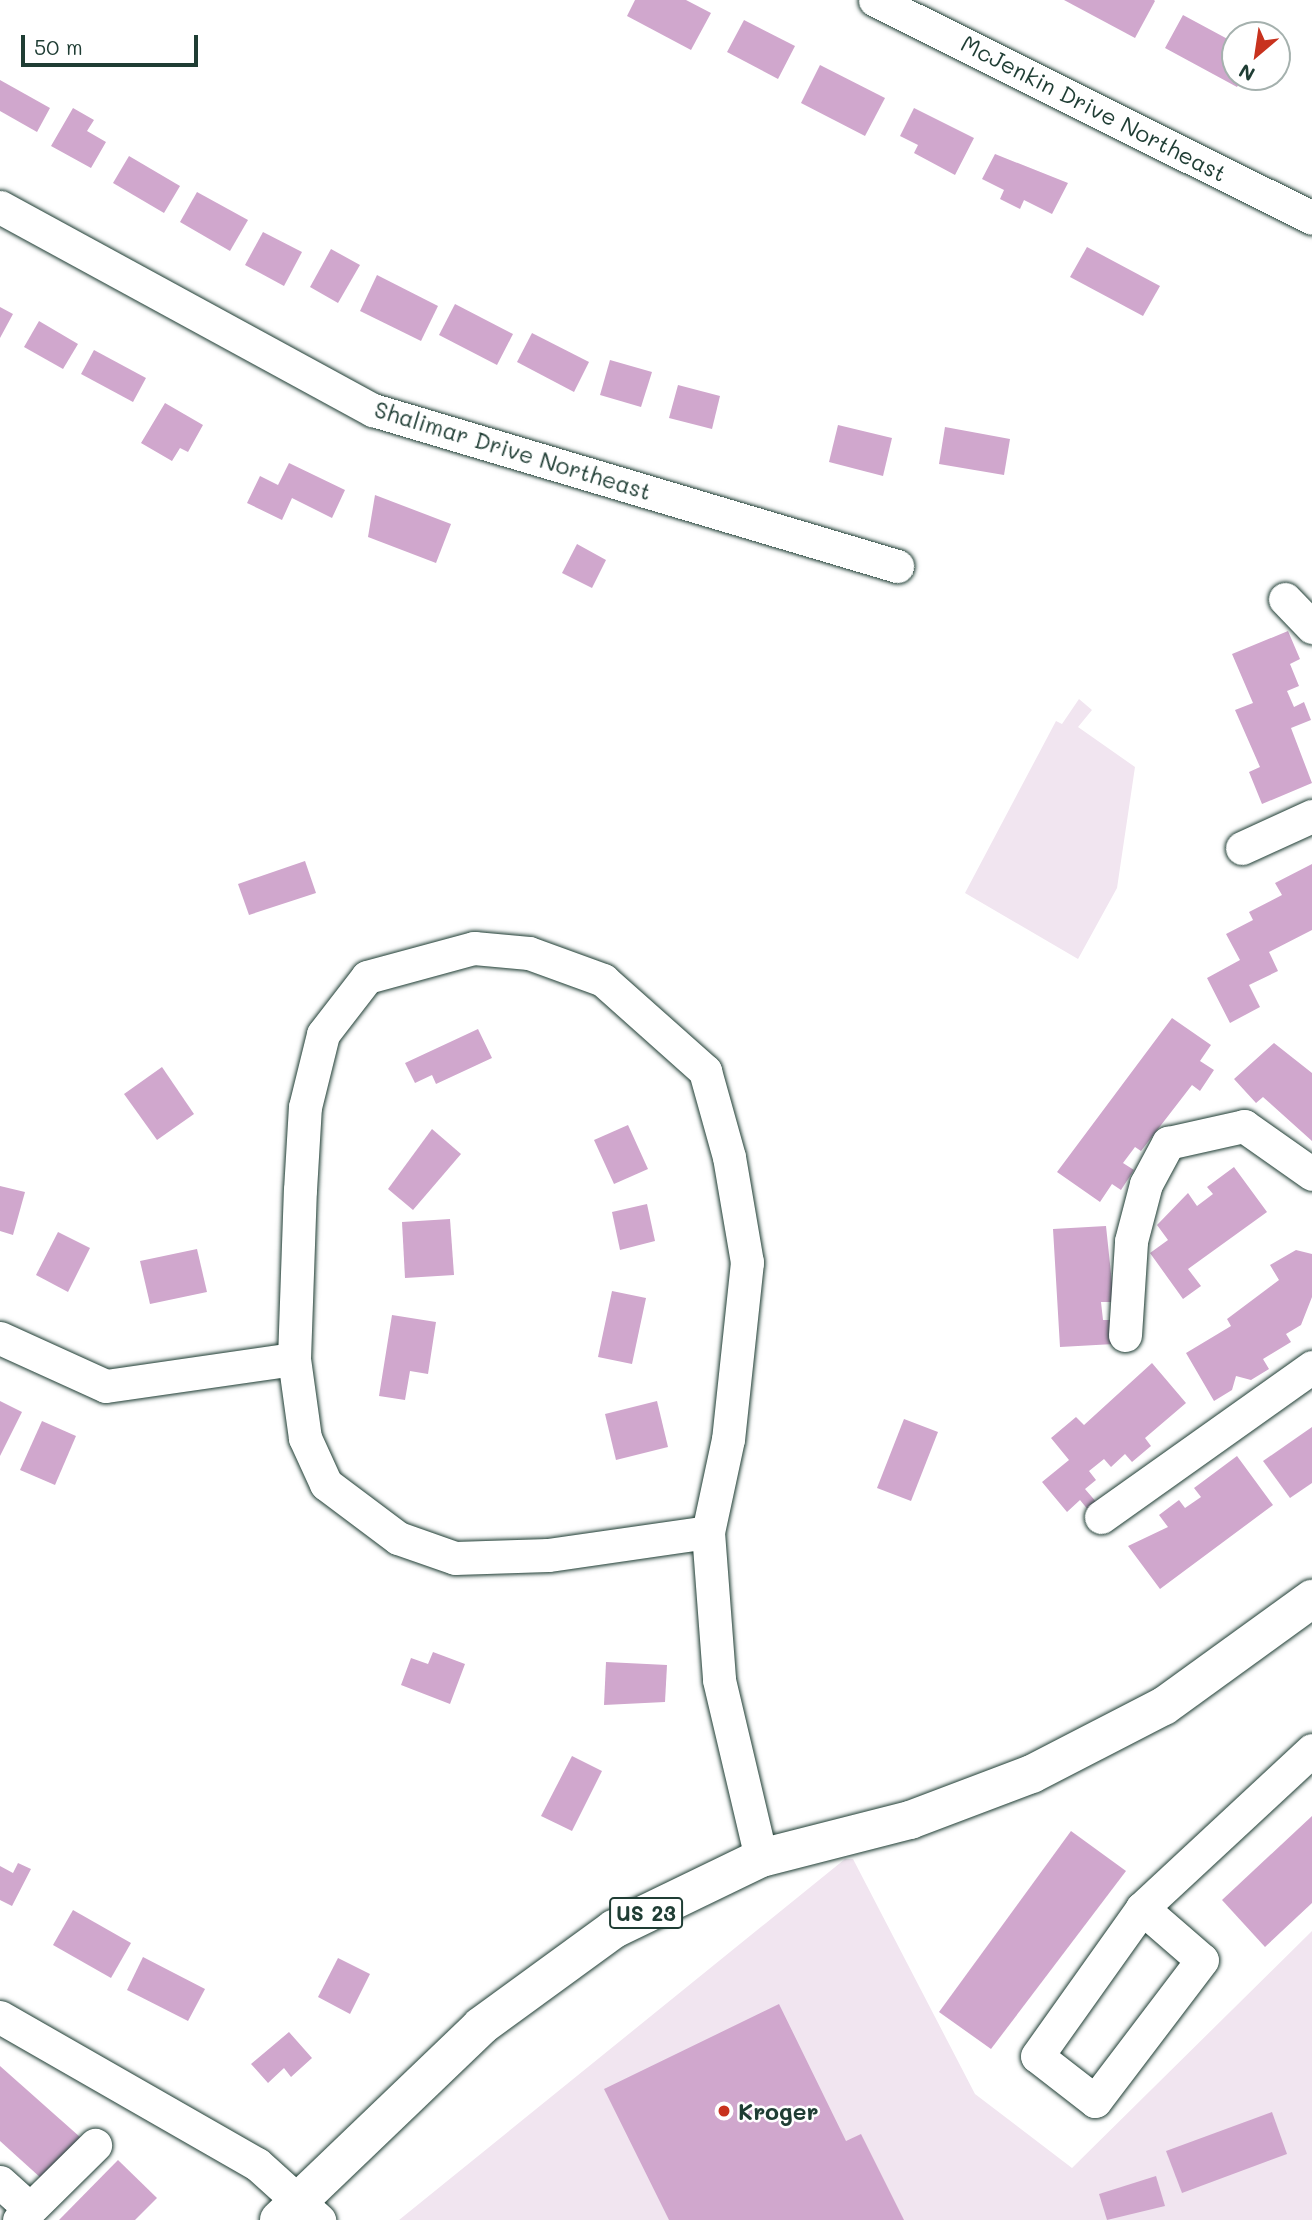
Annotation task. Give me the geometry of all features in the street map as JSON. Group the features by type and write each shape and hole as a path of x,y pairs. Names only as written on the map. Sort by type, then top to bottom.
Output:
{"main road":[{"name":"US 23","path":"299,2214 517,1996 614,1929 761,1858 910,1820 1032,1774 1164,1706 1312,1599"}],"street":[{"name":"McJenkin Drive Northeast","path":"875,0 1312,218"},
{"name":"Shalimar Drive Northeast","path":"0,207 373,410 897,566"},
{"path":"1284,599 1312,627"},
{"path":"1242,848 1312,816"},
{"path":"708,1532 548,1555 455,1558 398,1538 326,1484 305,1438 294,1359 305,1107 323,1034 367,977 474,948 529,953 603,980 705,1071 729,1157 747,1262 728,1440 708,1532 719,1680 761,1858"},
{"path":"1125,1335 1131,1241 1146,1184 1168,1143 1244,1126 1312,1174"},
{"path":"0,1338 106,1385 294,1359"},
{"path":"1101,1517 1312,1367"},
{"path":"1142,1908 1202,1960 1095,2101 1037,2056 1142,1908 1312,1750"},
{"path":"0,2017 257,2164 299,2214"},
{"path":"0,2182 24,2214 95,2145"}],"shaded area":[{"path":"1079,699 1092,710 1078,727 1135,767 1117,888 1078,959 965,893 1056,721 1062,724"},
{"path":"845,1859 853,1859 975,2094 1072,2168 1312,1931 1312,2220 399,2220"}],"building":[{"path":"635,0 686,0 711,13 691,50 627,16"},
{"path":"1064,0 1154,0 1155,1 1135,38"},
{"path":"1183,15 1221,35 1221,78 1165,48"},
{"path":"744,20 795,46 778,79 727,52"},
{"path":"820,65 885,98 865,136 801,103"},
{"path":"0,80 50,108 37,132 0,111"},
{"path":"73,108 94,120 87,131 106,142 91,168 51,146"},
{"path":"914,108 974,138 955,175 914,153 918,145 900,136"},
{"path":"995,154 1068,183 1052,214 1024,200 1020,209 1000,199 1004,190 982,179"},
{"path":"129,156 180,186 164,213 113,183"},
{"path":"197,192 248,220 230,251 180,222"},
{"path":"263,232 302,252 284,286 245,265"},
{"path":"1087,247 1160,286 1143,316 1070,277"},
{"path":"331,249 360,265 338,303 310,287"},
{"path":"377,275 438,306 421,341 360,311"},
{"path":"455,304 513,334 497,365 439,335"},
{"path":"0,307 13,314 0,338"},
{"path":"39,321 78,344 63,369 24,347"},
{"path":"532,333 589,362 574,392 517,362"},
{"path":"94,350 146,378 133,402 81,374"},
{"path":"610,360 652,372 641,407 600,395"},
{"path":"678,385 720,396 712,429 669,418"},
{"path":"165,403 203,425 188,452 180,448 172,461 141,443"},
{"path":"838,425 892,438 883,476 829,462"},
{"path":"945,427 1010,439 1004,475 939,464"},
{"path":"289,463 345,490 332,518 292,498 282,520 247,503 260,476 278,485"},
{"path":"375,495 451,524 436,563 368,537"},
{"path":"577,544 606,560 592,588 562,573"},
{"path":"1288,631 1300,659 1290,664 1299,686 1287,691 1294,707 1304,702 1311,720 1291,728 1312,783 1262,804 1249,772 1260,767 1235,710 1253,703 1232,654"},
{"path":"305,861 316,893 249,915 238,884"},
{"path":"1312,864 1312,930 1269,952 1278,971 1249,985 1260,1007 1230,1023 1207,978 1240,960 1226,934 1253,920 1249,912 1282,895 1275,883"},
{"path":"1172,1018 1211,1045 1200,1061 1214,1070 1200,1091 1192,1085 1141,1151 1135,1147 1123,1163 1134,1170 1121,1190 1112,1184 1100,1202 1057,1172"},
{"path":"478,1029 492,1058 436,1084 432,1075 415,1083 405,1063"},
{"path":"1274,1043 1312,1073 1312,1141 1263,1097 1256,1103 1234,1079"},
{"path":"162,1067 194,1114 157,1140 124,1094"},
{"path":"628,1125 648,1169 614,1184 594,1140"},
{"path":"432,1129 461,1154 413,1210 388,1189"},
{"path":"1234,1167 1267,1212 1188,1269 1201,1286 1183,1299 1150,1253 1168,1240 1157,1225 1188,1193 1197,1206 1213,1194 1207,1187"},
{"path":"0,1186 25,1192 13,1235 0,1231"},
{"path":"647,1204 655,1241 620,1250 612,1212"},
{"path":"450,1219 454,1275 405,1278 402,1222"},
{"path":"1106,1226 1114,1302 1101,1302 1103,1320 1112,1320 1114,1344 1060,1347 1053,1229"},
{"path":"58,1232 90,1248 68,1292 36,1275"},
{"path":"197,1249 207,1292 150,1304 140,1261"},
{"path":"1296,1250 1312,1254 1312,1297 1301,1325 1286,1334 1291,1342 1263,1359 1269,1369 1251,1380 1236,1376 1232,1390 1214,1401 1186,1353 1231,1326 1227,1319 1279,1280 1270,1265"},
{"path":"612,1291 646,1298 632,1364 598,1357"},
{"path":"392,1315 436,1322 428,1374 410,1371 405,1400 379,1396"},
{"path":"1152,1363 1186,1403 1145,1438 1151,1446 1132,1462 1125,1454 1111,1467 1104,1459 1089,1471 1096,1480 1085,1489 1098,1504 1089,1511 1080,1500 1067,1512 1042,1482 1069,1460 1051,1438 1076,1417 1084,1425"},
{"path":"0,1401 22,1412 0,1456"},
{"path":"657,1401 668,1447 616,1460 605,1414"},
{"path":"904,1419 938,1432 911,1501 877,1488"},
{"path":"42,1421 76,1436 55,1485 20,1470"},
{"path":"1312,1427 1312,1483 1290,1498 1263,1461"},
{"path":"1237,1456 1273,1505 1160,1589 1128,1546 1168,1527 1159,1515 1179,1500 1185,1508 1201,1497 1194,1488"},
{"path":"433,1652 465,1664 450,1704 401,1685 411,1658 428,1664"},
{"path":"606,1662 667,1665 665,1702 604,1705"},
{"path":"572,1756 602,1771 572,1831 541,1816"},
{"path":"1312,1816 1312,1903 1265,1947 1222,1900"},
{"path":"1071,1831 1126,1871 991,2049 939,2012"},
{"path":"18,1863 31,1869 12,1906 0,1900 0,1866 13,1873"},
{"path":"73,1910 131,1943 111,1978 53,1945"},
{"path":"143,1957 205,1989 188,2021 127,1990"},
{"path":"338,1958 370,1974 350,2014 318,1997"},
{"name":"Kroger","path":"779,2004 846,2141 861,2134 904,2220 669,2220 604,2089"},
{"path":"289,2032 312,2058 291,2077 284,2068 268,2083 251,2064"},
{"path":"0,2066 80,2137 42,2179 0,2141"},
{"path":"1272,2112 1287,2154 1182,2193 1166,2151"},
{"path":"118,2160 157,2198 135,2220 59,2220"},
{"path":"1156,2176 1165,2206 1107,2220 1099,2194"}],"place":[{"name":"Kroger","path":"724,2111"}]}
